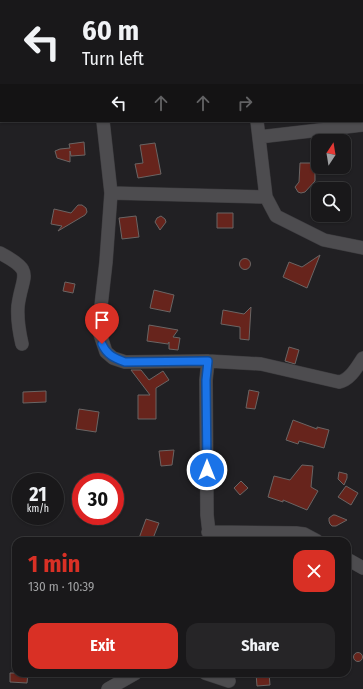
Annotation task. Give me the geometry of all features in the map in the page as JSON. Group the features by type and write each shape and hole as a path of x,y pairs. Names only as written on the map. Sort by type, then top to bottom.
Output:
{"street":[{"path":"103,122 111,192 100,334 106,352 113,358 125,362 208,361 261,364 339,382 343,382 350,376 363,358"},
{"path":"257,122 266,197 274,214 280,219 324,240 363,248"},
{"path":"259,137 363,125"},
{"path":"111,192 266,197"},
{"path":"0,253 13,259 21,267 25,274 25,280 18,305 18,323 22,344"},
{"path":"208,361 206,388 209,536 296,532 310,537"},
{"path":"351,560 363,568"},
{"path":"108,689 128,677"},
{"path":"131,689 134,677"},
{"path":"217,677 230,681"}],"building":[{"path":"84,142 85,155 71,156 70,151 70,162 57,158 55,151 70,148 69,144"},
{"path":"155,143 161,174 138,178 135,164 143,163 140,145"},
{"path":"300,163 311,163 311,174 315,174 315,181 311,182 311,185 305,192 301,193 298,192 295,187 299,182"},
{"path":"78,205 82,205 86,208 87,212 85,215 58,231 62,226 51,224 54,209 71,213"},
{"path":"217,213 233,213 233,228 217,228"},
{"path":"136,216 139,237 122,239 119,218"},
{"path":"161,216 166,222 160,230 155,222 157,218"},
{"path":"320,255 307,288 283,277 289,262 302,267"},
{"path":"243,259 247,259 249,260 249,268 243,269 240,266 240,262"},
{"path":"65,282 75,284 73,293 63,291"},
{"path":"154,290 174,295 170,312 150,308"},
{"path":"251,307 249,340 240,339 240,327 221,324 223,310 244,314"},
{"path":"149,325 178,330 173,337 180,338 178,350 169,349 169,342 168,344 147,341"},
{"path":"289,347 299,350 295,364 285,361"},
{"path":"131,370 141,370 149,380 163,371 169,380 156,388 156,419 138,419 138,395 150,395"},
{"path":"249,390 259,392 255,409 246,408"},
{"path":"46,391 46,402 23,403 23,392"},
{"path":"79,409 99,412 96,432 76,429"},
{"path":"293,420 317,429 317,427 329,430 324,448 299,441 298,444 286,440"},
{"path":"174,450 172,465 161,466 159,451"},
{"path":"302,465 313,466 311,487 318,491 307,510 283,500 283,502 268,497 274,476 290,480"},
{"path":"339,472 347,474 344,485 338,479"},
{"path":"241,481 248,488 240,495 234,488"},
{"path":"346,486 358,493 351,505 338,497"},
{"path":"333,515 347,520 336,526 332,526 329,518"},
{"path":"146,519 159,523 154,537 139,537"},
{"path":"358,652 363,657 358,662 353,657"},
{"path":"10,673 12,673 12,677 28,677 27,683 10,682"},
{"path":"256,677 269,677 270,685 257,686"}],"route":[{"path":"102,344 106,352 113,358 125,362 208,361 206,380 207,470"}]}
